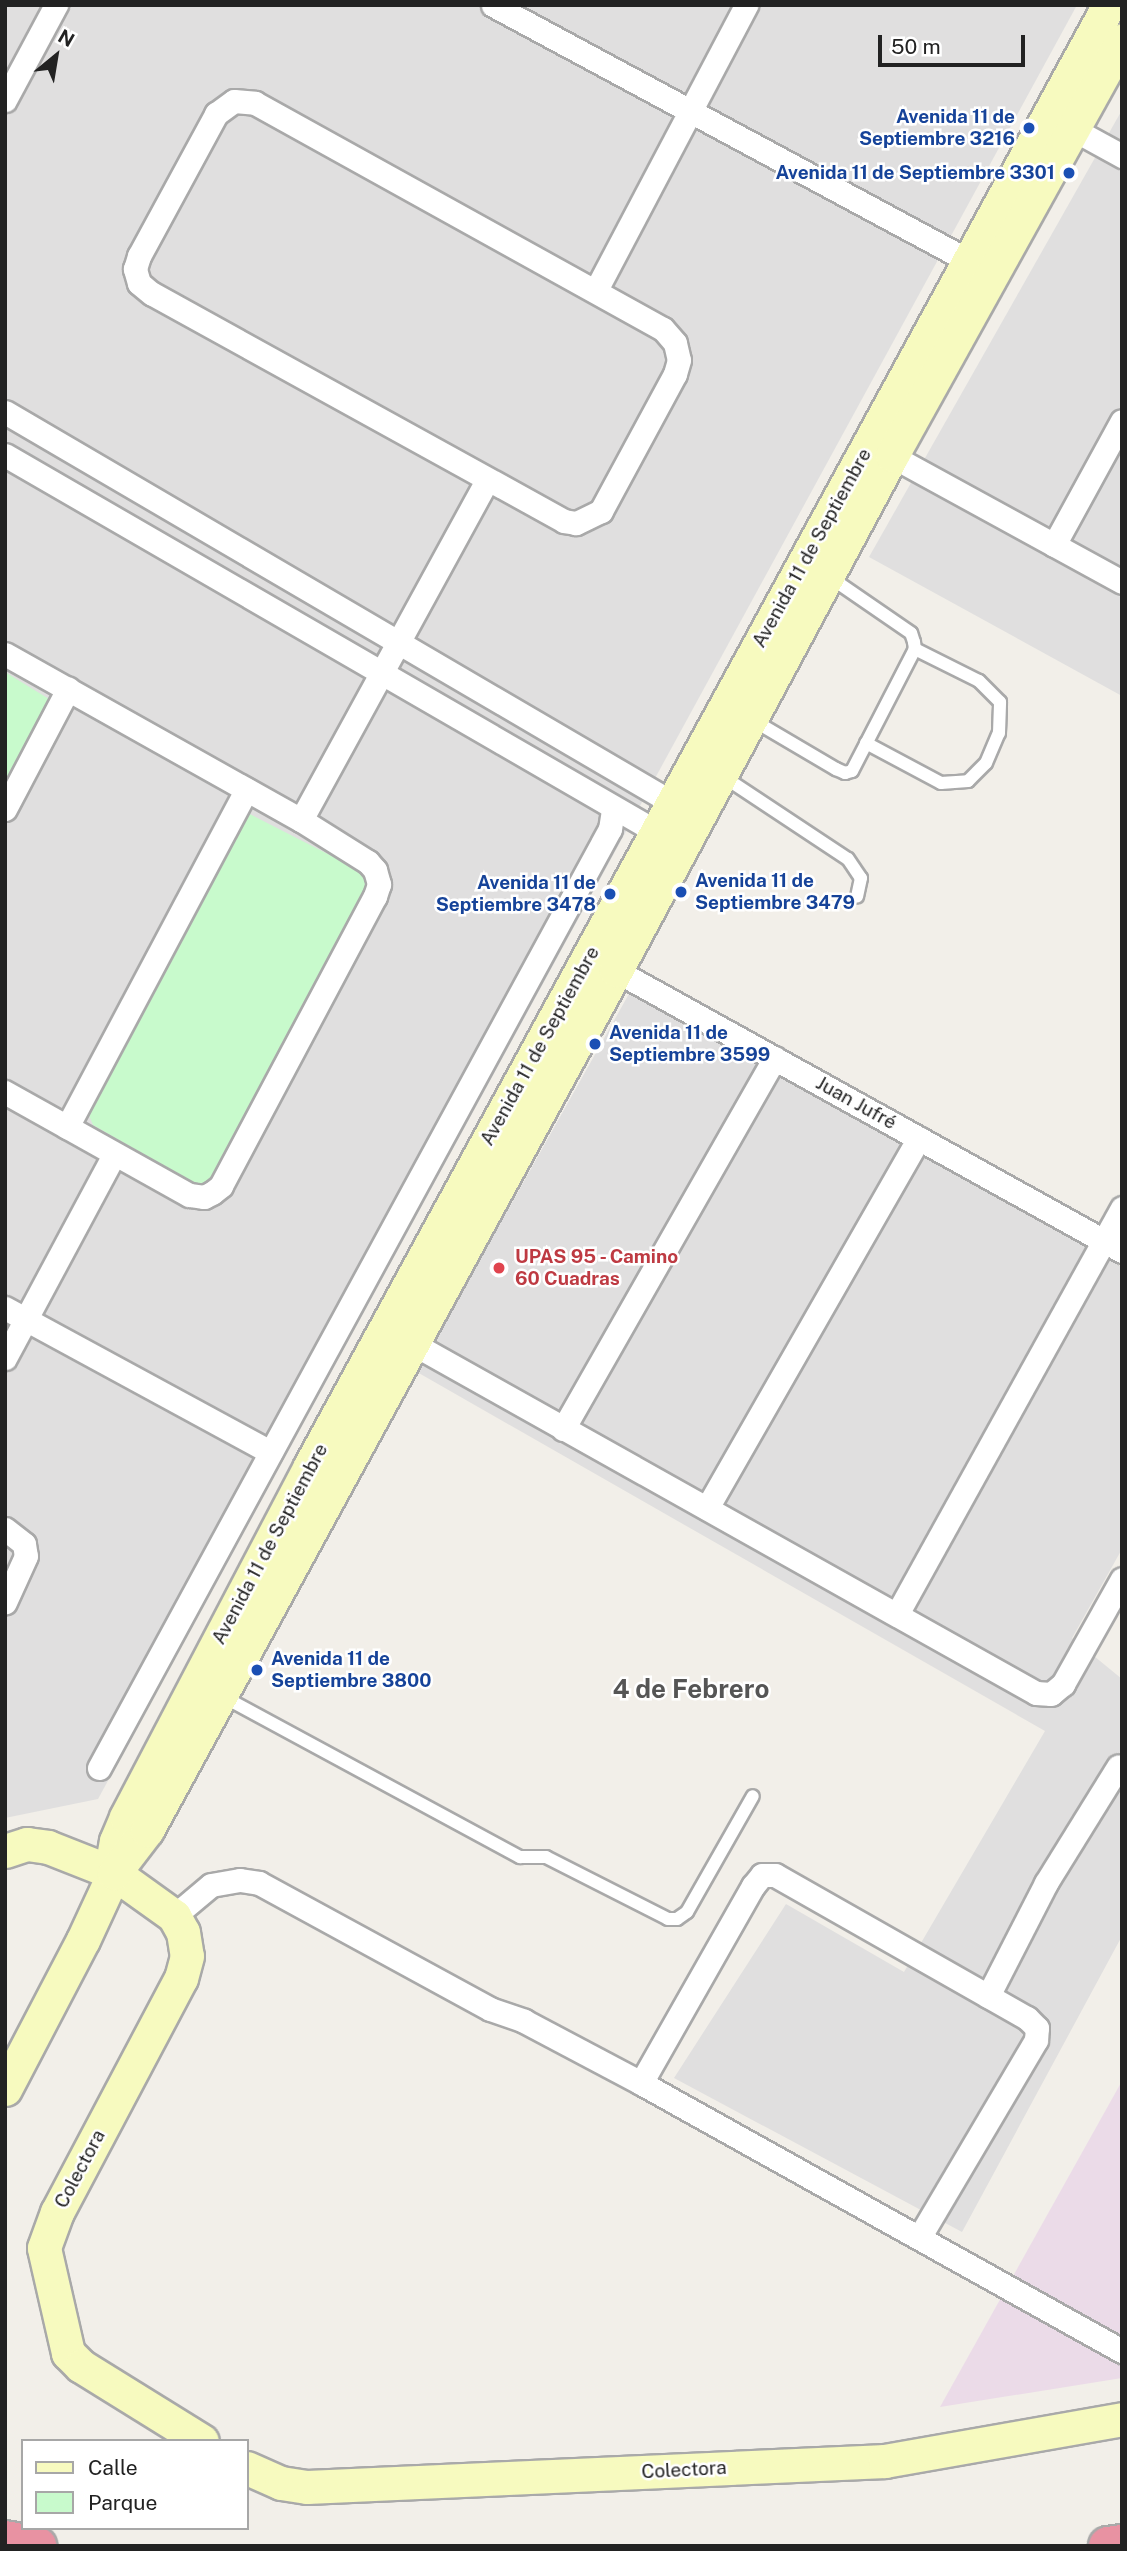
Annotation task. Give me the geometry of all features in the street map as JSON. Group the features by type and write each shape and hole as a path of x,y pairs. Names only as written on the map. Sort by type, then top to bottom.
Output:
{"highway":[{"path":"5,2540 37,2546"},
{"path":"1108,2546 1122,2543"}],"main road":[{"name":"Avenida 11 de Septiembre","path":"5,2089 83,1940 114,1873 111,1856 121,1829 209,1688 881,449 1062,122 1109,5"},
{"name":"Avenida 11 de Septiembre","path":"685,810 721,775 828,576 881,449 969,261 1062,122 1122,40"},
{"path":"5,1851 27,1844 48,1847 114,1873 174,1916"},
{"name":"Colectora","path":"174,1916 183,1932 187,1956 181,1978 57,2212 44,2248 68,2353 81,2366 199,2439"},
{"name":"Colectora","path":"248,2468 281,2483 307,2487 886,2461 1122,2419"},
{"path":"5,2540 16,2546"}],"street":[{"path":"5,100 56,5"},
{"path":"493,5 969,261"},
{"path":"596,290 746,5"},
{"path":"234,101 255,103 596,290 663,329 675,343 679,360 675,374 601,511 576,523 564,521 487,480 152,294 139,283 135,269 139,256 216,114 234,101"},
{"path":"1062,122 1122,156"},
{"path":"5,412 397,644 685,810"},
{"path":"1054,545 1122,421"},
{"path":"881,449 1122,582"},
{"path":"5,455 382,671 613,809 670,839"},
{"path":"301,820 487,480"},
{"path":"5,654 301,820 368,862 375,870 379,884 221,1186 204,1197 190,1195 114,1155 5,1092"},
{"path":"5,809 68,689"},
{"path":"67,1127 246,790"},
{"path":"99,1768 610,829 613,809"},
{"name":"Juan Jufré","path":"603,963 1113,1246"},
{"path":"563,1429 775,1058"},
{"path":"707,1508 919,1138"},
{"path":"5,1358 114,1155"},
{"path":"897,1614 1113,1246 1122,1208"},
{"path":"5,1308 270,1452"},
{"path":"398,1336 1036,1693 1051,1694 1063,1684 1122,1578"},
{"path":"5,1529 24,1544 26,1556 5,1602"},
{"path":"988,1996 1046,1883 1118,1767"},
{"path":"641,2083 752,1886 762,1875 775,1875 1027,2018 1037,2028 1036,2040 920,2236"},
{"path":"174,1916 211,1885 240,1880 259,1883 490,2009 524,2021 641,2083 920,2236 1122,2351"}],"lane":[{"path":"751,719 845,774 852,771 915,649 911,633 828,576"},
{"path":"866,743 941,783 968,781 986,763 999,733 1000,702 979,681 915,649"},
{"path":"721,775 848,859 861,878 857,897"},
{"path":"209,1688 520,1857 546,1857 668,1919 677,1919 687,1912 753,1796"}],"shaded area":[{"path":"5,5 1077,5 98,1799 5,1818"},
{"path":"1122,110 1122,696 869,557"},
{"path":"630,992 1122,1267 1122,1549 1072,1638 1122,1679 1122,1936 962,2232 674,2078 786,1904 904,1972 1045,1731 417,1372"},
{"path":"1122,2081 1122,2378 940,2407"}],"green space":[{"path":"5,672 49,699 5,782"},
{"path":"244,811 363,872 368,880 367,891 213,1177 205,1184 197,1185 93,1125 88,1113"}],"place":[{"name":"Avenida 11 de Septiembre 3216","path":"1029,128"},
{"name":"Avenida 11 de Septiembre 3301","path":"1069,173"},
{"name":"Avenida 11 de Septiembre 3479","path":"681,892"},
{"name":"Avenida 11 de Septiembre 3478","path":"610,894"},
{"name":"Avenida 11 de Septiembre 3599","path":"595,1044"},
{"name":"UPAS 95 - Camino 60 Cuadras","path":"499,1268"},
{"name":"Avenida 11 de Septiembre 3800","path":"257,1670"}],"district":[{"name":"4 de Febrero","path":"691,1689"}]}
